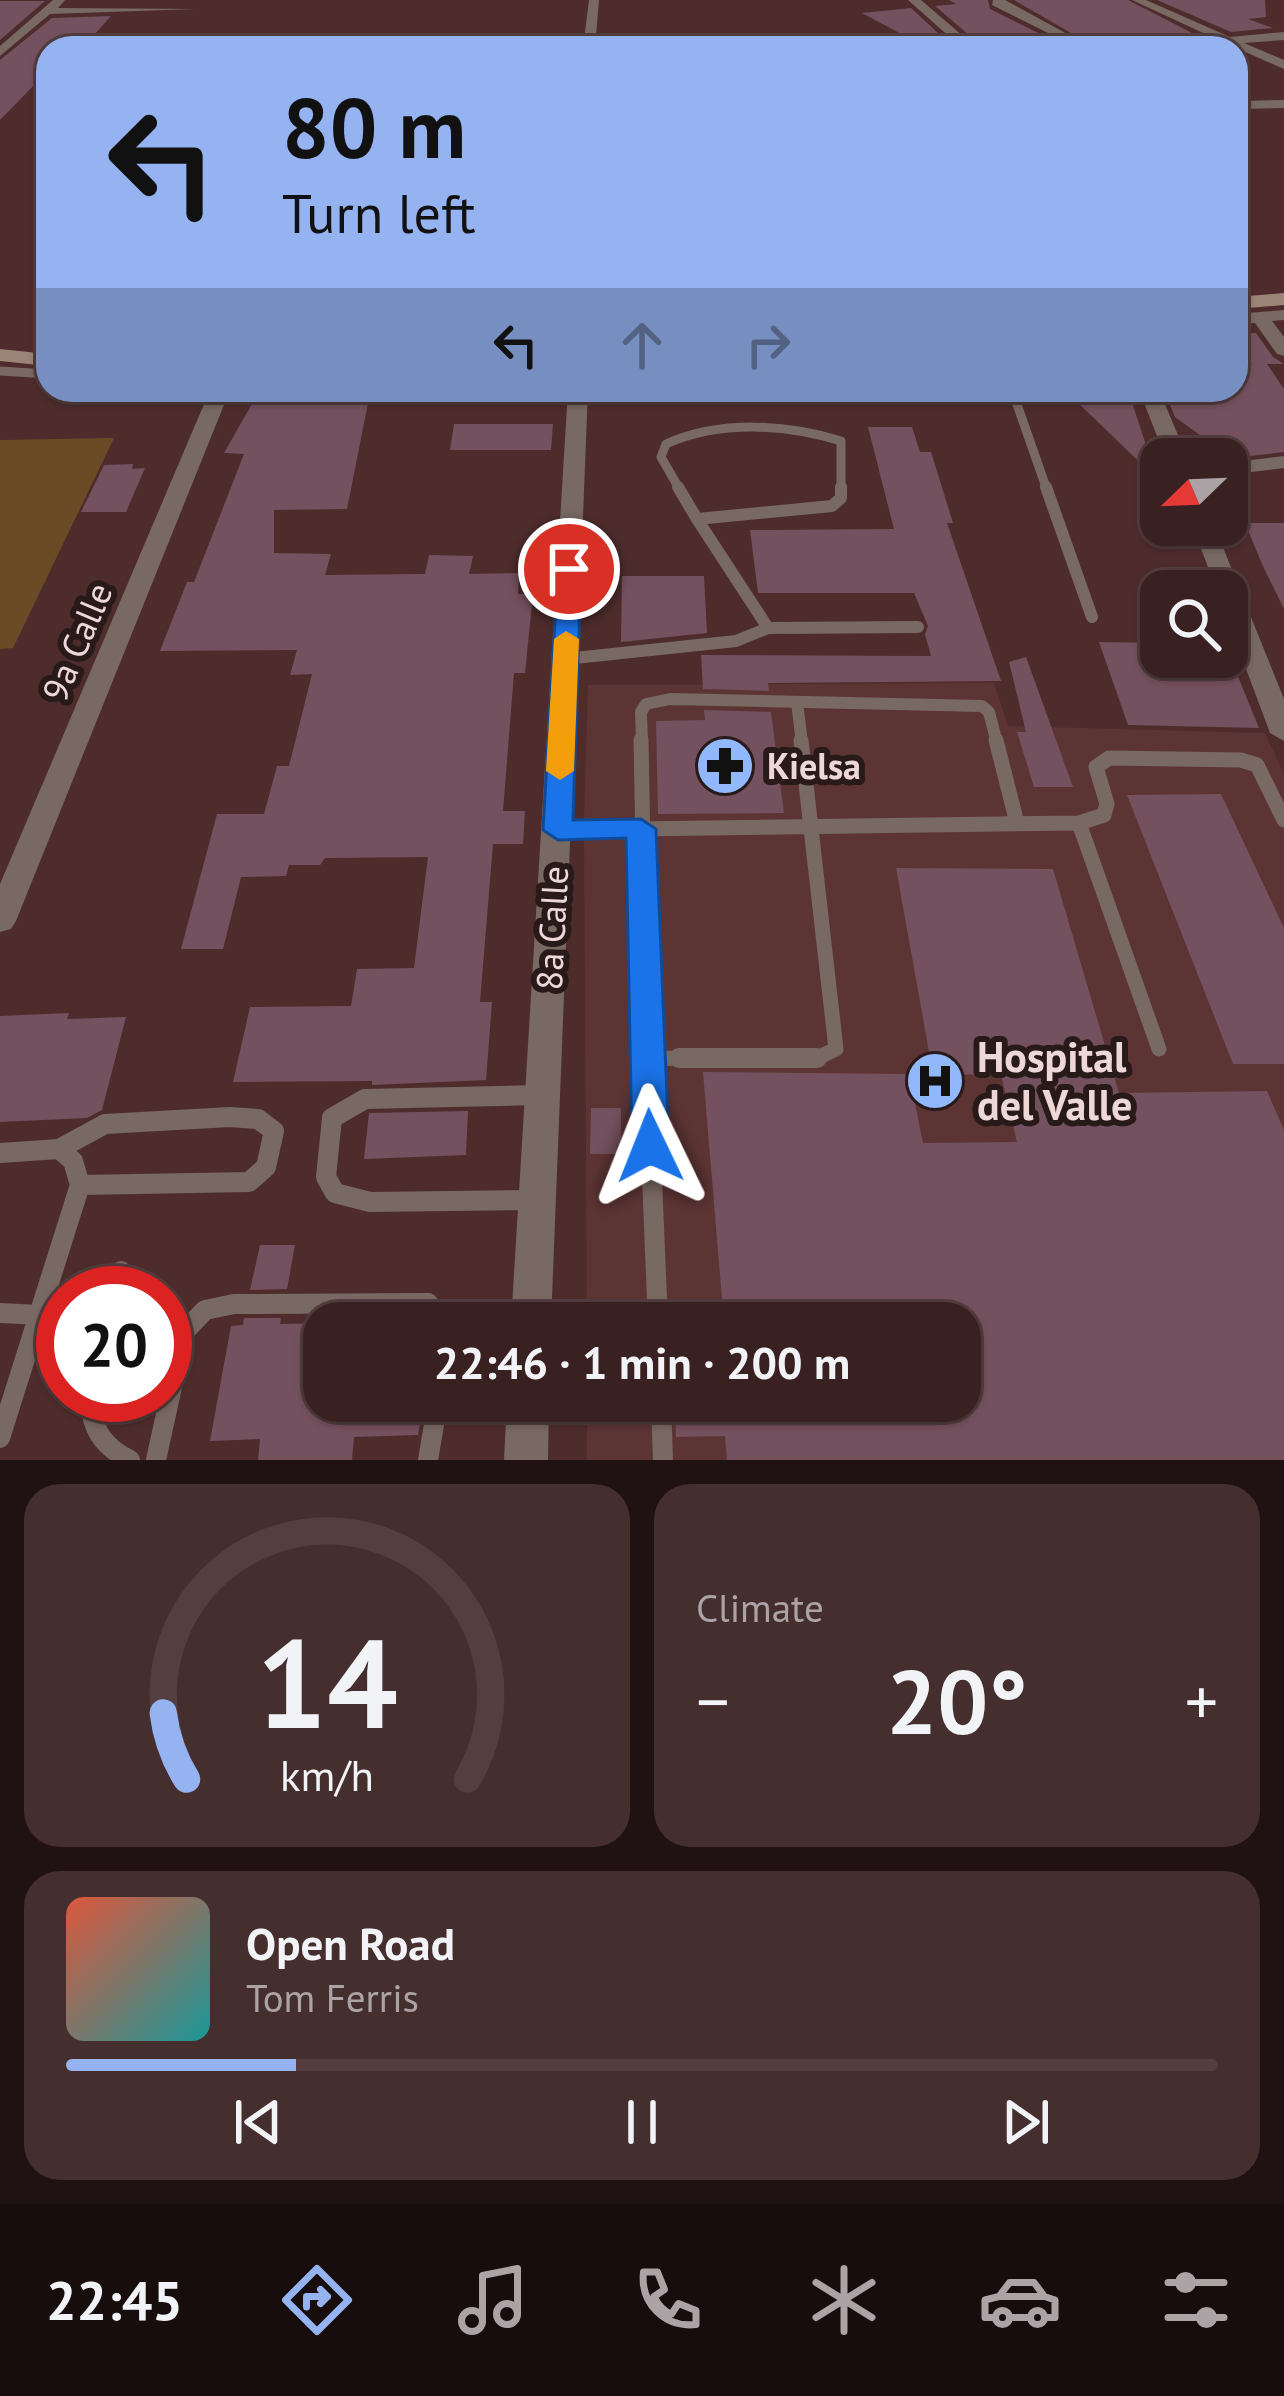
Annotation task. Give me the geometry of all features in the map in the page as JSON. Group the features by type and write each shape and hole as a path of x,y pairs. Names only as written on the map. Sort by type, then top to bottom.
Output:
{"main road":[{"path":"1248,302 1284,299"},
{"path":"0,356 36,359"}],"street":[{"path":"0,52 60,0"},
{"path":"591,36 594,0"},
{"path":"914,0 956,36"},
{"path":"1001,0 996,3 1063,36"},
{"path":"1137,0 1218,36"},
{"path":"48,11 190,9"},
{"path":"1248,39 1284,36"},
{"path":"1248,49 1284,65"},
{"path":"1248,105 1284,104"},
{"path":"1248,318 1284,315"},
{"path":"1260,316 1284,350"},
{"name":"9a Calle","path":"0,921 215,402"},
{"name":"8a Calle","path":"532,1302 577,402"},
{"path":"1154,402 1168,438"},
{"path":"1248,467 1284,463"},
{"path":"1211,546 1284,733"},
{"path":"526,1460 527,1422"}],"lane":[{"path":"0,371 36,373"},
{"path":"1016,402 1092,617"},
{"path":"697,519 832,506 841,498 842,442 821,434 703,429 666,444 661,457 697,519 768,628"},
{"path":"565,659 736,640 768,628 918,627"},
{"path":"657,1302 641,829 641,712 646,704 670,699 982,706 989,712 1017,824"},
{"path":"647,1058 815,1059 836,1049 797,702"},
{"path":"558,830 1078,823 1104,815 1107,804 1096,767 1109,758 1241,760 1257,765 1284,820"},
{"path":"1078,823 1159,1049"},
{"path":"535,1200 370,1202 335,1193 326,1177 332,1118 365,1099 542,1095"},
{"path":"0,1153 59,1149 105,1124 230,1117 258,1119 274,1131 266,1168 248,1182 80,1185"},
{"path":"55,1266 80,1185 73,1161 59,1149"},
{"path":"156,1460 184,1332 205,1310 234,1304 303,1304"},
{"path":"0,1312 36,1315"},
{"path":"0,1438 36,1327"},
{"path":"94,1422 102,1443 130,1460"},
{"path":"428,1460 434,1422"},
{"path":"662,1422 663,1460"}],"shaded area":[{"path":"114,438 13,648 0,649 0,440"},
{"name":"Hospital del Valle","path":"994,683 1008,726 1265,733 1284,774 1284,1460 587,1460 587,1422 981,1422 981,1302 587,1302 584,821 588,685"}],"building":[{"path":"949,0 988,0 990,9 1044,36 971,36 935,6 956,4"},
{"path":"1014,0 1128,0 1198,36 1076,36"},
{"path":"1157,0 1265,0 1266,17 1248,19 1273,28 1231,32"},
{"path":"0,1 45,1 0,40"},
{"path":"911,8 938,33 903,35 862,13"},
{"path":"111,16 94,35 36,36 36,83 0,120 0,60 52,18"},
{"path":"1248,333 1256,333 1284,364 1252,364"},
{"path":"1248,364 1267,364 1284,389 1284,452 1248,456 1248,438 1204,438 1175,417 1169,402 1248,402"},
{"path":"253,402 368,402 347,509 274,510 274,553 331,554 325,575 425,574 429,555 473,556 469,574 519,573 518,594 533,594 525,673 514,673 503,811 525,811 523,844 493,844 480,1002 492,1002 486,1080 372,1085 372,1081 233,1082 250,1007 351,1006 357,969 414,968 428,857 325,858 320,865 289,865 286,876 241,877 223,949 181,949 217,814 264,814 277,766 289,766 312,674 290,675 297,650 160,651 187,582 194,582 244,454 224,453"},
{"path":"1077,402 1132,402 1144,438 1140,438 1140,463"},
{"path":"454,424 553,424 551,450 450,450"},
{"path":"868,427 912,427 920,452 931,452 953,523 947,523 1001,681 768,683 769,691 703,689 701,655 931,656 925,634 928,626 914,593 758,593 750,530 894,529"},
{"path":"133,464 132,469 145,468 126,512 81,512 104,465"},
{"path":"1248,523 1284,523 1284,609"},
{"path":"622,576 704,576 707,633 621,642"},
{"path":"1099,642 1140,643 1140,678 1239,678 1259,728 1128,725"},
{"path":"1026,657 1073,787 1034,787 1017,732 1026,732 1009,662"},
{"path":"704,710 771,712 784,813 658,814 656,721 705,720"},
{"path":"1221,794 1284,928 1284,1064 1233,1064 1127,795"},
{"path":"896,868 1053,869 1119,1093 1267,1091 1284,1130 1284,1460 727,1460 725,1436 676,1437 676,1422 981,1422 981,1302 722,1302 703,1072 909,1074 923,1143 1017,1142 1001,1075 933,1074"},
{"path":"69,1013 67,1019 126,1017 102,1110 87,1118 0,1122 0,1016"},
{"path":"591,1108 621,1108 621,1154 590,1154"},
{"path":"468,1111 466,1155 364,1159 369,1113"},
{"path":"260,1245 295,1245 287,1289 250,1290"},
{"path":"244,1318 303,1323 303,1422 420,1422 418,1435 354,1437 352,1460 258,1460 260,1439 210,1441 231,1326 243,1325"}],"slow traffic":[{"path":"560,771 566,639"}],"place":[{"name":"Kielsa","path":"725,766"},
{"name":"Hospital del Valle","path":"935,1081"}],"route":[{"path":"569,569 558,830 641,829 650,1146"}]}
